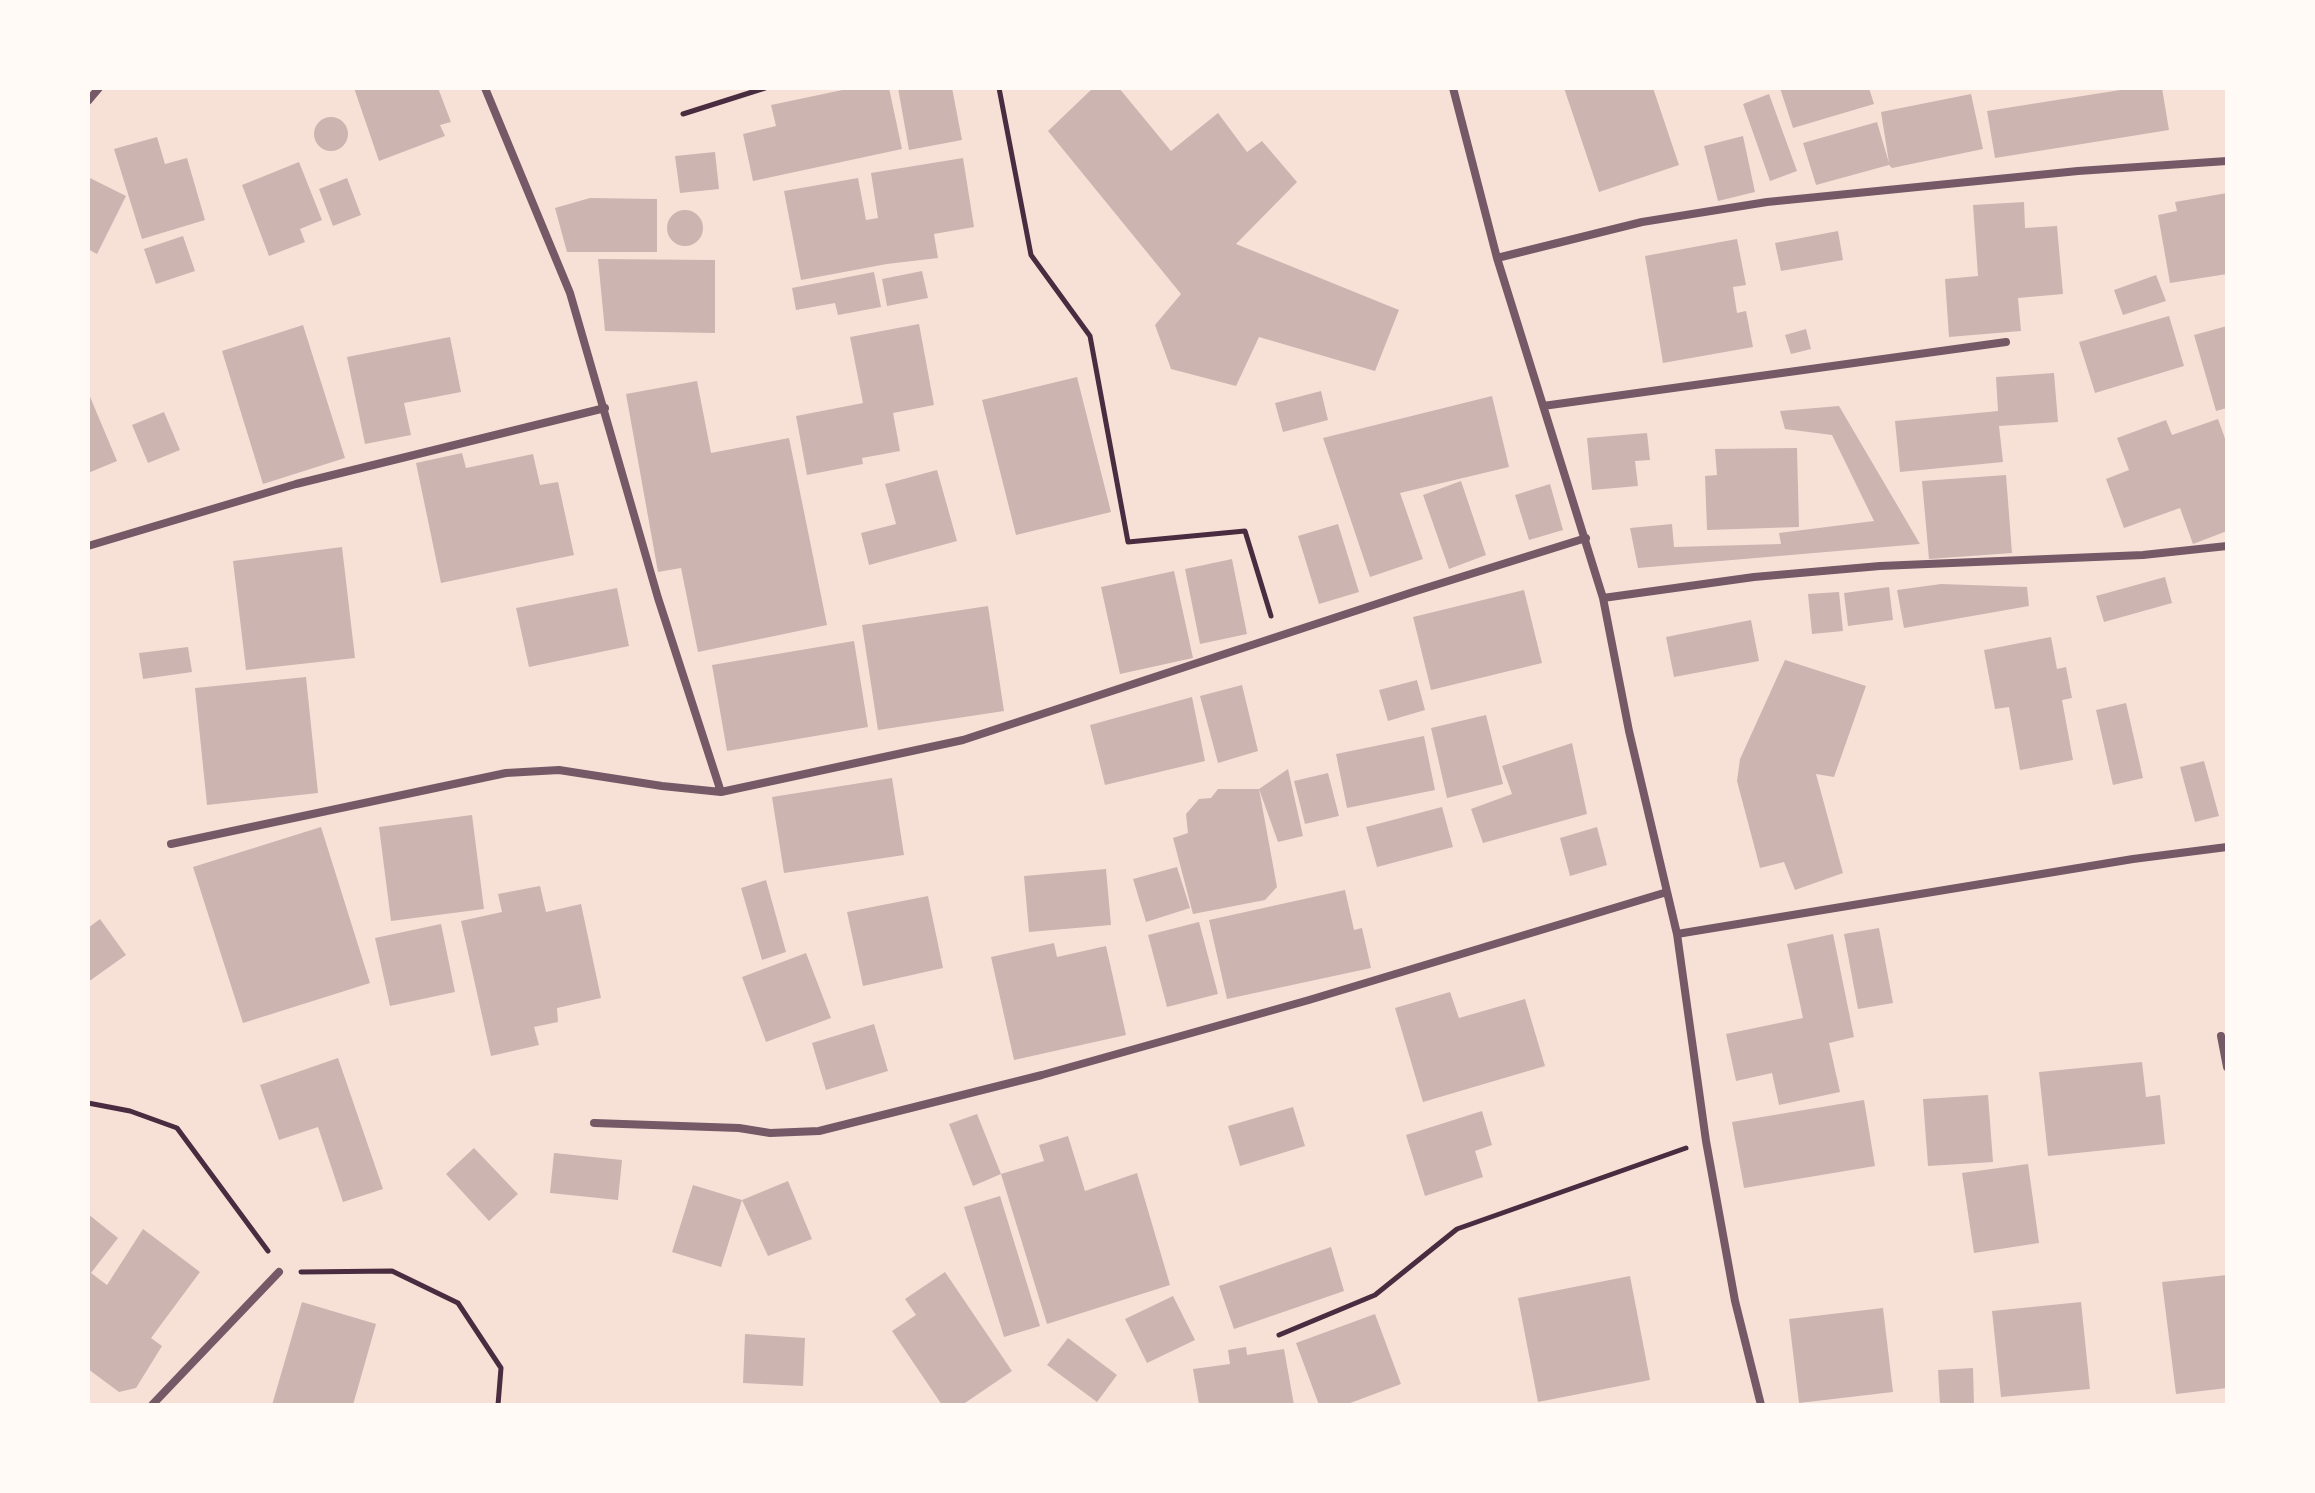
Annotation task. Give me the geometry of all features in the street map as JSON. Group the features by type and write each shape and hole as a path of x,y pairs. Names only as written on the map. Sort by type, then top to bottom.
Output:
{"street":[{"path":"88,101 99,88"},
{"path":"485,88 570,293 658,598 721,792"},
{"path":"1453,88 1497,258 1603,598 1629,731 1677,934 1706,1141 1735,1301 1761,1405"},
{"path":"1497,258 1642,222 1767,202 2078,171 2227,161"},
{"path":"1543,406 2006,342"},
{"path":"88,546 296,484 605,408"},
{"path":"171,844 506,773 559,770 721,792 963,740 1586,538"},
{"path":"1603,598 1754,577 1849,568 2143,555 2227,546"},
{"path":"1677,934 2133,859 2227,847"},
{"path":"594,1123 739,1128 770,1133 819,1131 1042,1075 1280,1009 1667,892"},
{"path":"2221,1036 2227,1067"},
{"path":"152,1405 279,1272"}],"path":[{"path":"683,114 765,88"},
{"path":"999,88 1031,255 1090,336 1128,542 1245,531 1278,638"},
{"path":"88,1103 130,1111 177,1128 265,1246 279,1272 392,1271 458,1303 501,1368 498,1405"},
{"path":"1279,1335 1375,1295 1457,1229 1706,1141"}],"building":[{"path":"354,88 438,88 451,122 440,125 445,136 379,161"},
{"path":"852,88 889,88 902,149 753,181 743,134 776,126 771,105"},
{"path":"898,88 952,88 962,140 909,150"},
{"path":"1093,88 1119,88 1171,151 1218,113 1247,152 1262,141 1297,182 1236,244 1399,310 1375,371 1259,337 1236,386 1171,369 1155,325 1181,294 1048,131"},
{"path":"1564,88 1653,88 1679,165 1599,192"},
{"path":"1780,88 1869,88 1874,104 1793,128"},
{"path":"2133,88 2162,88 2169,130 1995,158 1987,111"},
{"path":"1769,94 1797,171 1770,181 1743,104"},
{"path":"1971,94 1983,149 1892,168 1889,165 1816,185 1803,143 1877,122 1889,163 1881,112"},
{"path":"331,117 343,122 348,134 343,146 331,151 319,146 314,134 319,122"},
{"path":"1743,136 1755,192 1718,201 1704,146"},
{"path":"157,137 165,164 187,158 205,220 142,239 114,149"},
{"path":"715,152 719,189 680,193 675,156"},
{"path":"963,158 974,227 934,234 938,258 801,280 784,191 858,178 866,220 878,218 871,173"},
{"path":"299,162 322,220 300,229 305,242 269,256 242,185"},
{"path":"88,177 126,196 97,254 88,249"},
{"path":"347,178 361,215 333,226 319,189"},
{"path":"2227,193 2227,274 2170,283 2158,215 2177,211 2175,202"},
{"path":"590,198 657,199 657,252 567,252 555,208"},
{"path":"2024,202 2025,228 2057,226 2063,294 2018,298 2021,331 1949,337 1945,279 1978,276 1973,205"},
{"path":"685,210 698,215 703,228 698,241 685,246 672,241 667,228 672,215"},
{"path":"1838,231 1843,260 1781,271 1775,243"},
{"path":"183,236 195,271 156,284 144,249"},
{"path":"1737,239 1746,285 1733,287 1737,313 1746,311 1753,347 1663,363 1645,256"},
{"path":"598,259 715,260 715,333 605,331"},
{"path":"922,271 928,298 887,306 882,279"},
{"path":"874,272 881,307 838,315 835,303 796,310 792,288"},
{"path":"2156,275 2166,301 2123,315 2114,290"},
{"path":"2169,316 2184,366 2095,393 2079,342"},
{"path":"919,324 934,405 893,413 900,451 862,458 863,464 807,475 796,416 863,403 850,337"},
{"path":"303,325 345,458 263,484 222,351"},
{"path":"2227,326 2227,408 2216,411 2194,335"},
{"path":"1806,329 1811,349 1791,354 1785,335"},
{"path":"450,337 461,392 404,403 411,435 365,444 347,357"},
{"path":"2054,373 2058,422 1999,426 2003,462 1900,472 1895,421 1998,411 1996,377"},
{"path":"1077,377 1111,512 1016,535 982,400"},
{"path":"697,381 711,453 789,438 827,625 698,652 681,568 658,572 626,394"},
{"path":"1321,391 1328,420 1283,432 1275,403"},
{"path":"88,392 117,461 88,473"},
{"path":"1492,396 1509,467 1400,493 1423,559 1370,577 1323,438"},
{"path":"1839,406 1920,544 1638,568 1630,528 1672,524 1674,547 1781,544 1779,533 1874,521 1832,435 1785,429 1780,411"},
{"path":"164,412 180,450 148,463 132,425"},
{"path":"2218,419 2227,444 2227,531 2193,544 2180,508 2124,528 2106,479 2129,470 2117,438 2166,420 2172,435"},
{"path":"1647,433 1650,460 1635,461 1638,486 1592,490 1587,438"},
{"path":"1797,448 1799,527 1707,530 1705,476 1717,475 1715,449"},
{"path":"462,453 466,468 533,454 540,485 558,482 574,555 441,583 416,463"},
{"path":"937,470 957,541 869,565 861,533 896,524 885,484"},
{"path":"2006,475 2012,553 1929,559 1922,481"},
{"path":"1461,481 1486,555 1449,569 1423,495"},
{"path":"1550,484 1563,530 1529,540 1515,495"},
{"path":"1338,524 1359,592 1319,604 1298,536"},
{"path":"342,547 355,658 246,670 233,561"},
{"path":"1232,559 1247,634 1200,644 1185,569"},
{"path":"1174,571 1193,658 1120,674 1101,587"},
{"path":"2165,577 2172,603 2104,622 2096,596"},
{"path":"1941,584 2027,587 2029,606 1904,628 1897,590"},
{"path":"1889,587 1893,620 1848,626 1844,593"},
{"path":"617,588 629,646 529,667 516,608"},
{"path":"1524,590 1542,663 1431,690 1413,617"},
{"path":"1839,592 1843,631 1812,634 1808,594"},
{"path":"988,606 1004,711 878,730 862,625"},
{"path":"1751,620 1759,661 1674,677 1666,637"},
{"path":"2051,637 2057,669 2066,667 2072,698 2062,700 2073,760 2020,770 2009,707 1995,709 1984,650"},
{"path":"854,641 868,727 727,751 712,665"},
{"path":"188,647 192,672 143,679 139,653"},
{"path":"1785,660 1866,686 1834,777 1816,774 1843,873 1795,890 1784,862 1760,868 1737,781 1740,759"},
{"path":"306,677 318,793 207,805 195,688"},
{"path":"1417,680 1425,710 1388,721 1379,690"},
{"path":"1242,685 1258,751 1218,763 1200,696"},
{"path":"1192,697 1205,761 1105,785 1090,725"},
{"path":"2126,703 2143,778 2113,785 2096,710"},
{"path":"1486,715 1503,784 1447,798 1431,728"},
{"path":"1424,736 1435,790 1347,808 1336,754"},
{"path":"1572,743 1587,814 1483,843 1471,809 1512,794 1502,766"},
{"path":"2204,761 2219,816 2195,822 2180,767"},
{"path":"1288,769 1303,836 1278,842 1259,789"},
{"path":"1328,773 1339,816 1305,824 1294,781"},
{"path":"892,778 904,855 784,873 772,797"},
{"path":"1218,789 1259,789 1277,887 1265,900 1193,914 1173,838 1188,833 1186,814 1199,799 1211,798"},
{"path":"1442,807 1453,847 1377,867 1366,827"},
{"path":"472,815 484,909 391,921 379,827"},
{"path":"321,827 370,983 243,1023 193,867"},
{"path":"1597,827 1607,865 1570,876 1560,838"},
{"path":"1177,867 1190,908 1146,922 1133,879"},
{"path":"1106,869 1111,925 1029,932 1024,876"},
{"path":"766,880 786,952 762,960 741,888"},
{"path":"540,886 546,912 581,904 601,998 557,1008 558,1022 534,1027 539,1045 491,1056 461,921 502,912 498,894"},
{"path":"1345,890 1354,930 1362,928 1371,968 1227,999 1209,920"},
{"path":"928,896 943,968 863,986 847,912"},
{"path":"100,919 126,955 88,982 88,928"},
{"path":"1199,922 1218,994 1167,1007 1148,935"},
{"path":"441,924 455,992 390,1006 375,938"},
{"path":"1879,928 1893,1003 1858,1009 1844,934"},
{"path":"1833,934 1854,1037 1829,1043 1840,1092 1779,1105 1772,1073 1736,1081 1726,1034 1803,1018 1787,944"},
{"path":"1054,943 1057,957 1106,946 1126,1035 1014,1060 991,957"},
{"path":"806,953 831,1018 766,1042 742,977"},
{"path":"1450,992 1459,1018 1525,999 1545,1066 1423,1102 1395,1008"},
{"path":"874,1024 888,1071 826,1090 812,1043"},
{"path":"338,1058 383,1189 343,1202 318,1127 279,1140 260,1085"},
{"path":"2142,1062 2146,1097 2160,1095 2165,1144 2048,1156 2039,1072"},
{"path":"1988,1095 1993,1162 1928,1166 1923,1099"},
{"path":"1864,1100 1875,1166 1744,1188 1732,1122"},
{"path":"1293,1107 1305,1146 1240,1166 1228,1126"},
{"path":"1482,1111 1492,1145 1475,1151 1483,1177 1425,1196 1406,1135"},
{"path":"977,1114 1001,1174 973,1186 949,1124"},
{"path":"1068,1136 1085,1191 1137,1173 1170,1285 1047,1324 1001,1174 1044,1161 1039,1145"},
{"path":"474,1148 518,1194 489,1221 446,1174"},
{"path":"554,1153 622,1160 618,1200 550,1193"},
{"path":"2028,1164 2039,1243 1974,1253 1962,1173"},
{"path":"788,1181 812,1239 768,1256 742,1200"},
{"path":"693,1185 742,1200 721,1267 672,1252"},
{"path":"1000,1196 1040,1326 1004,1337 964,1207"},
{"path":"88,1214 118,1238 91,1273 107,1285 143,1229 200,1272 151,1338 162,1346 136,1388 119,1392 88,1369"},
{"path":"1331,1247 1344,1291 1234,1329 1219,1286"},
{"path":"945,1272 1012,1371 962,1405 942,1405 892,1331 916,1315 905,1299"},
{"path":"2227,1275 2227,1388 2176,1394 2162,1282"},
{"path":"1630,1276 1650,1380 1538,1402 1518,1298"},
{"path":"1173,1296 1195,1340 1147,1363 1125,1319"},
{"path":"302,1302 376,1324 353,1405 272,1405"},
{"path":"2081,1302 2090,1389 2001,1397 1992,1311"},
{"path":"1883,1308 1893,1392 1799,1403 1789,1319"},
{"path":"1375,1314 1401,1384 1345,1405 1319,1405 1296,1343"},
{"path":"745,1334 805,1338 803,1386 743,1383"},
{"path":"1068,1338 1117,1375 1097,1402 1047,1365"},
{"path":"1246,1347 1247,1355 1284,1349 1294,1405 1199,1404 1193,1369 1230,1364 1228,1350"},
{"path":"1973,1368 1974,1405 1940,1405 1938,1370"}]}
